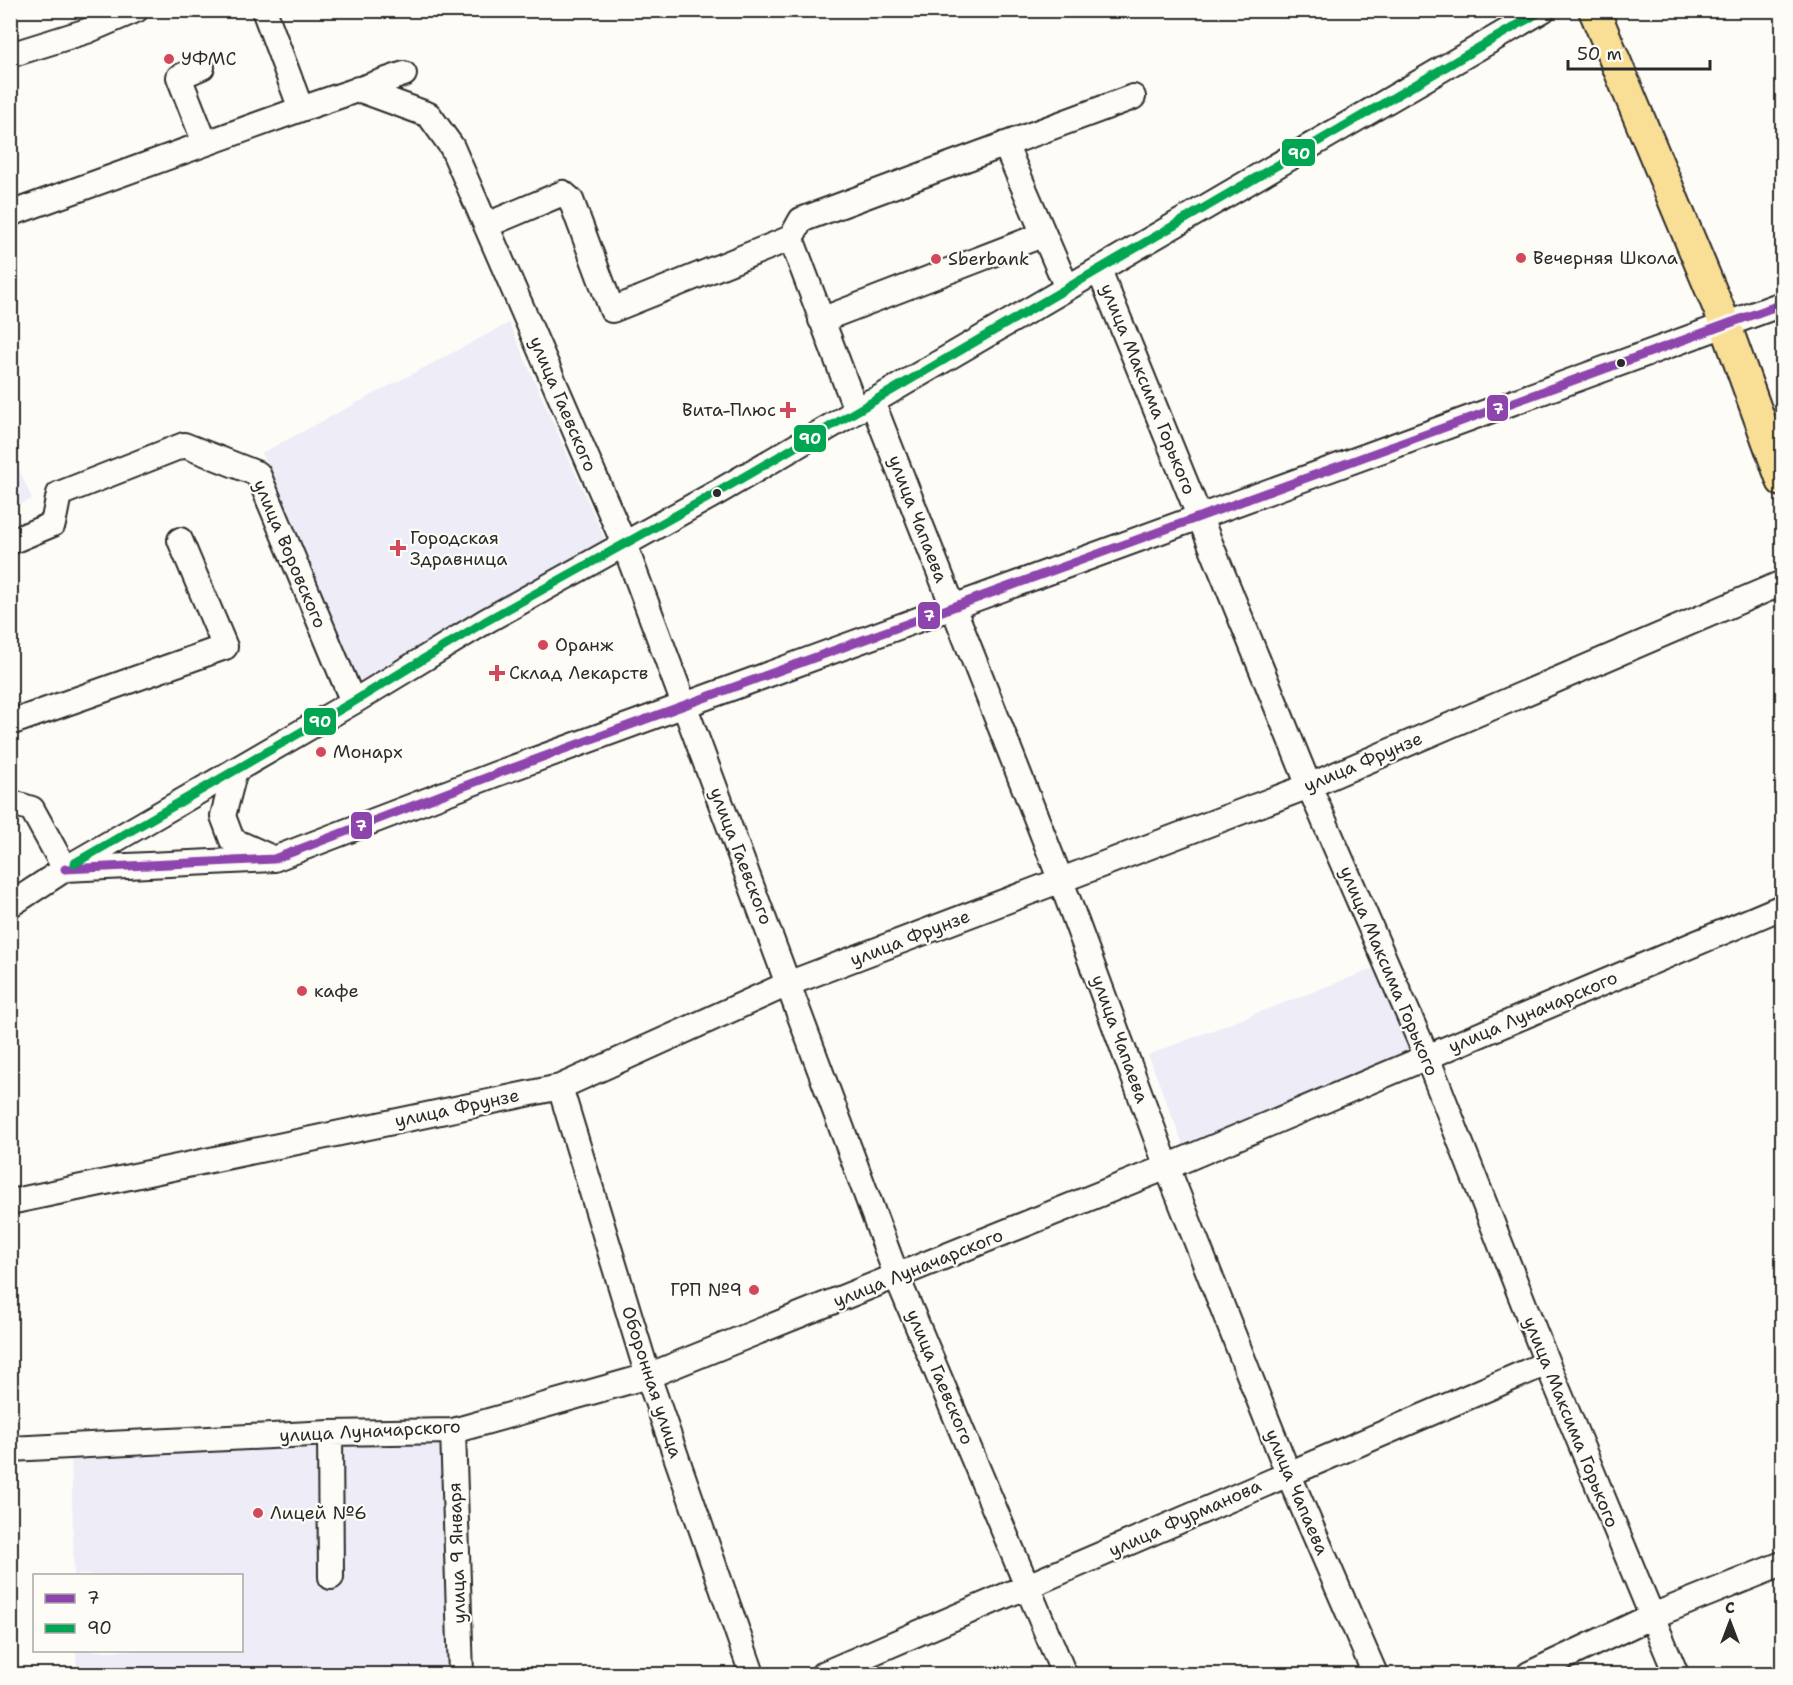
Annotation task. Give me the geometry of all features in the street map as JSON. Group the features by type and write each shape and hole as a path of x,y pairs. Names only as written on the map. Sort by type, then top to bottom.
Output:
{"main road":[{"path":"1594,10 1726,326 1782,481"}],"street":[{"path":"10,55 87,31 136,10"},
{"path":"264,10 301,108"},
{"path":"10,905 65,869 353,702 486,621 625,546 1543,10"},
{"path":"202,67 179,77 205,143"},
{"path":"10,214 301,108 404,74"},
{"name":"улица Гаевского","path":"358,89 429,116 452,147 487,225 625,546 684,708 790,983 897,1277 1064,1674"},
{"path":"487,225 563,193 571,200 612,310 791,238 801,220 1133,97"},
{"path":"1005,144 1042,235 1067,288"},
{"path":"821,320 1042,235"},
{"name":"улица Чапаева","path":"791,238 821,320 864,405 952,607 1061,881 1167,1167 1288,1473 1375,1674"},
{"name":"улица Максима Горького","path":"1099,270 1309,786 1427,1057 1547,1364 1650,1617 1676,1674"},
{"path":"65,869 274,859 496,774 684,708 952,607 1782,304"},
{"name":"улица Воровского","path":"10,542 54,524 59,494 184,445 258,474 353,702"},
{"path":"10,723 225,646 180,540"},
{"name":"улица Фрунзе","path":"10,1202 560,1087 790,983 1309,786 1782,583"},
{"path":"235,770 223,816 232,840 274,859"},
{"path":"10,802 32,809 65,869"},
{"name":"улица Луначарского","path":"10,1449 330,1433 453,1431 648,1376 1167,1167 1782,907"},
{"name":"Оборонная улица","path":"560,1087 648,1376 752,1674"},
{"name":"улица Фурманова","path":"823,1674 1547,1364"},
{"name":"улица 9 Января","path":"453,1431 462,1674"},
{"path":"330,1433 331,1577"},
{"path":"1529,1674 1650,1617 1782,1564"}],"shaded area":[{"path":"509,323 605,540 354,685 262,453"},
{"path":"10,449 32,499 11,508 10,508"},
{"path":"1375,968 1412,1055 1185,1149 1148,1055"},
{"name":"Лицей №6","path":"441,1443 449,1674 77,1674 76,1652 243,1652 243,1574 74,1574 71,1451"}],"transit line":[{"name":"90","path":"75,863 353,702 486,621 718,492 1543,10"},
{"name":"7","path":"65,869 274,859 496,774 1782,304"}],"place":[{"name":"УФМС","path":"169,59"},
{"name":"Вечерняя Школа","path":"1521,258"},
{"name":"Sberbank","path":"936,259"},
{"name":"Вита-Плюс","path":"788,410"},
{"name":"Городская Здравница","path":"398,548"},
{"name":"Оранж","path":"543,645"},
{"name":"Склад Лекарств","path":"497,673"},
{"name":"Монарх","path":"321,752"},
{"name":"кафе","path":"302,991"},
{"name":"ГРП №9","path":"754,1290"},
{"name":"Лицей №6","path":"258,1513"}]}
